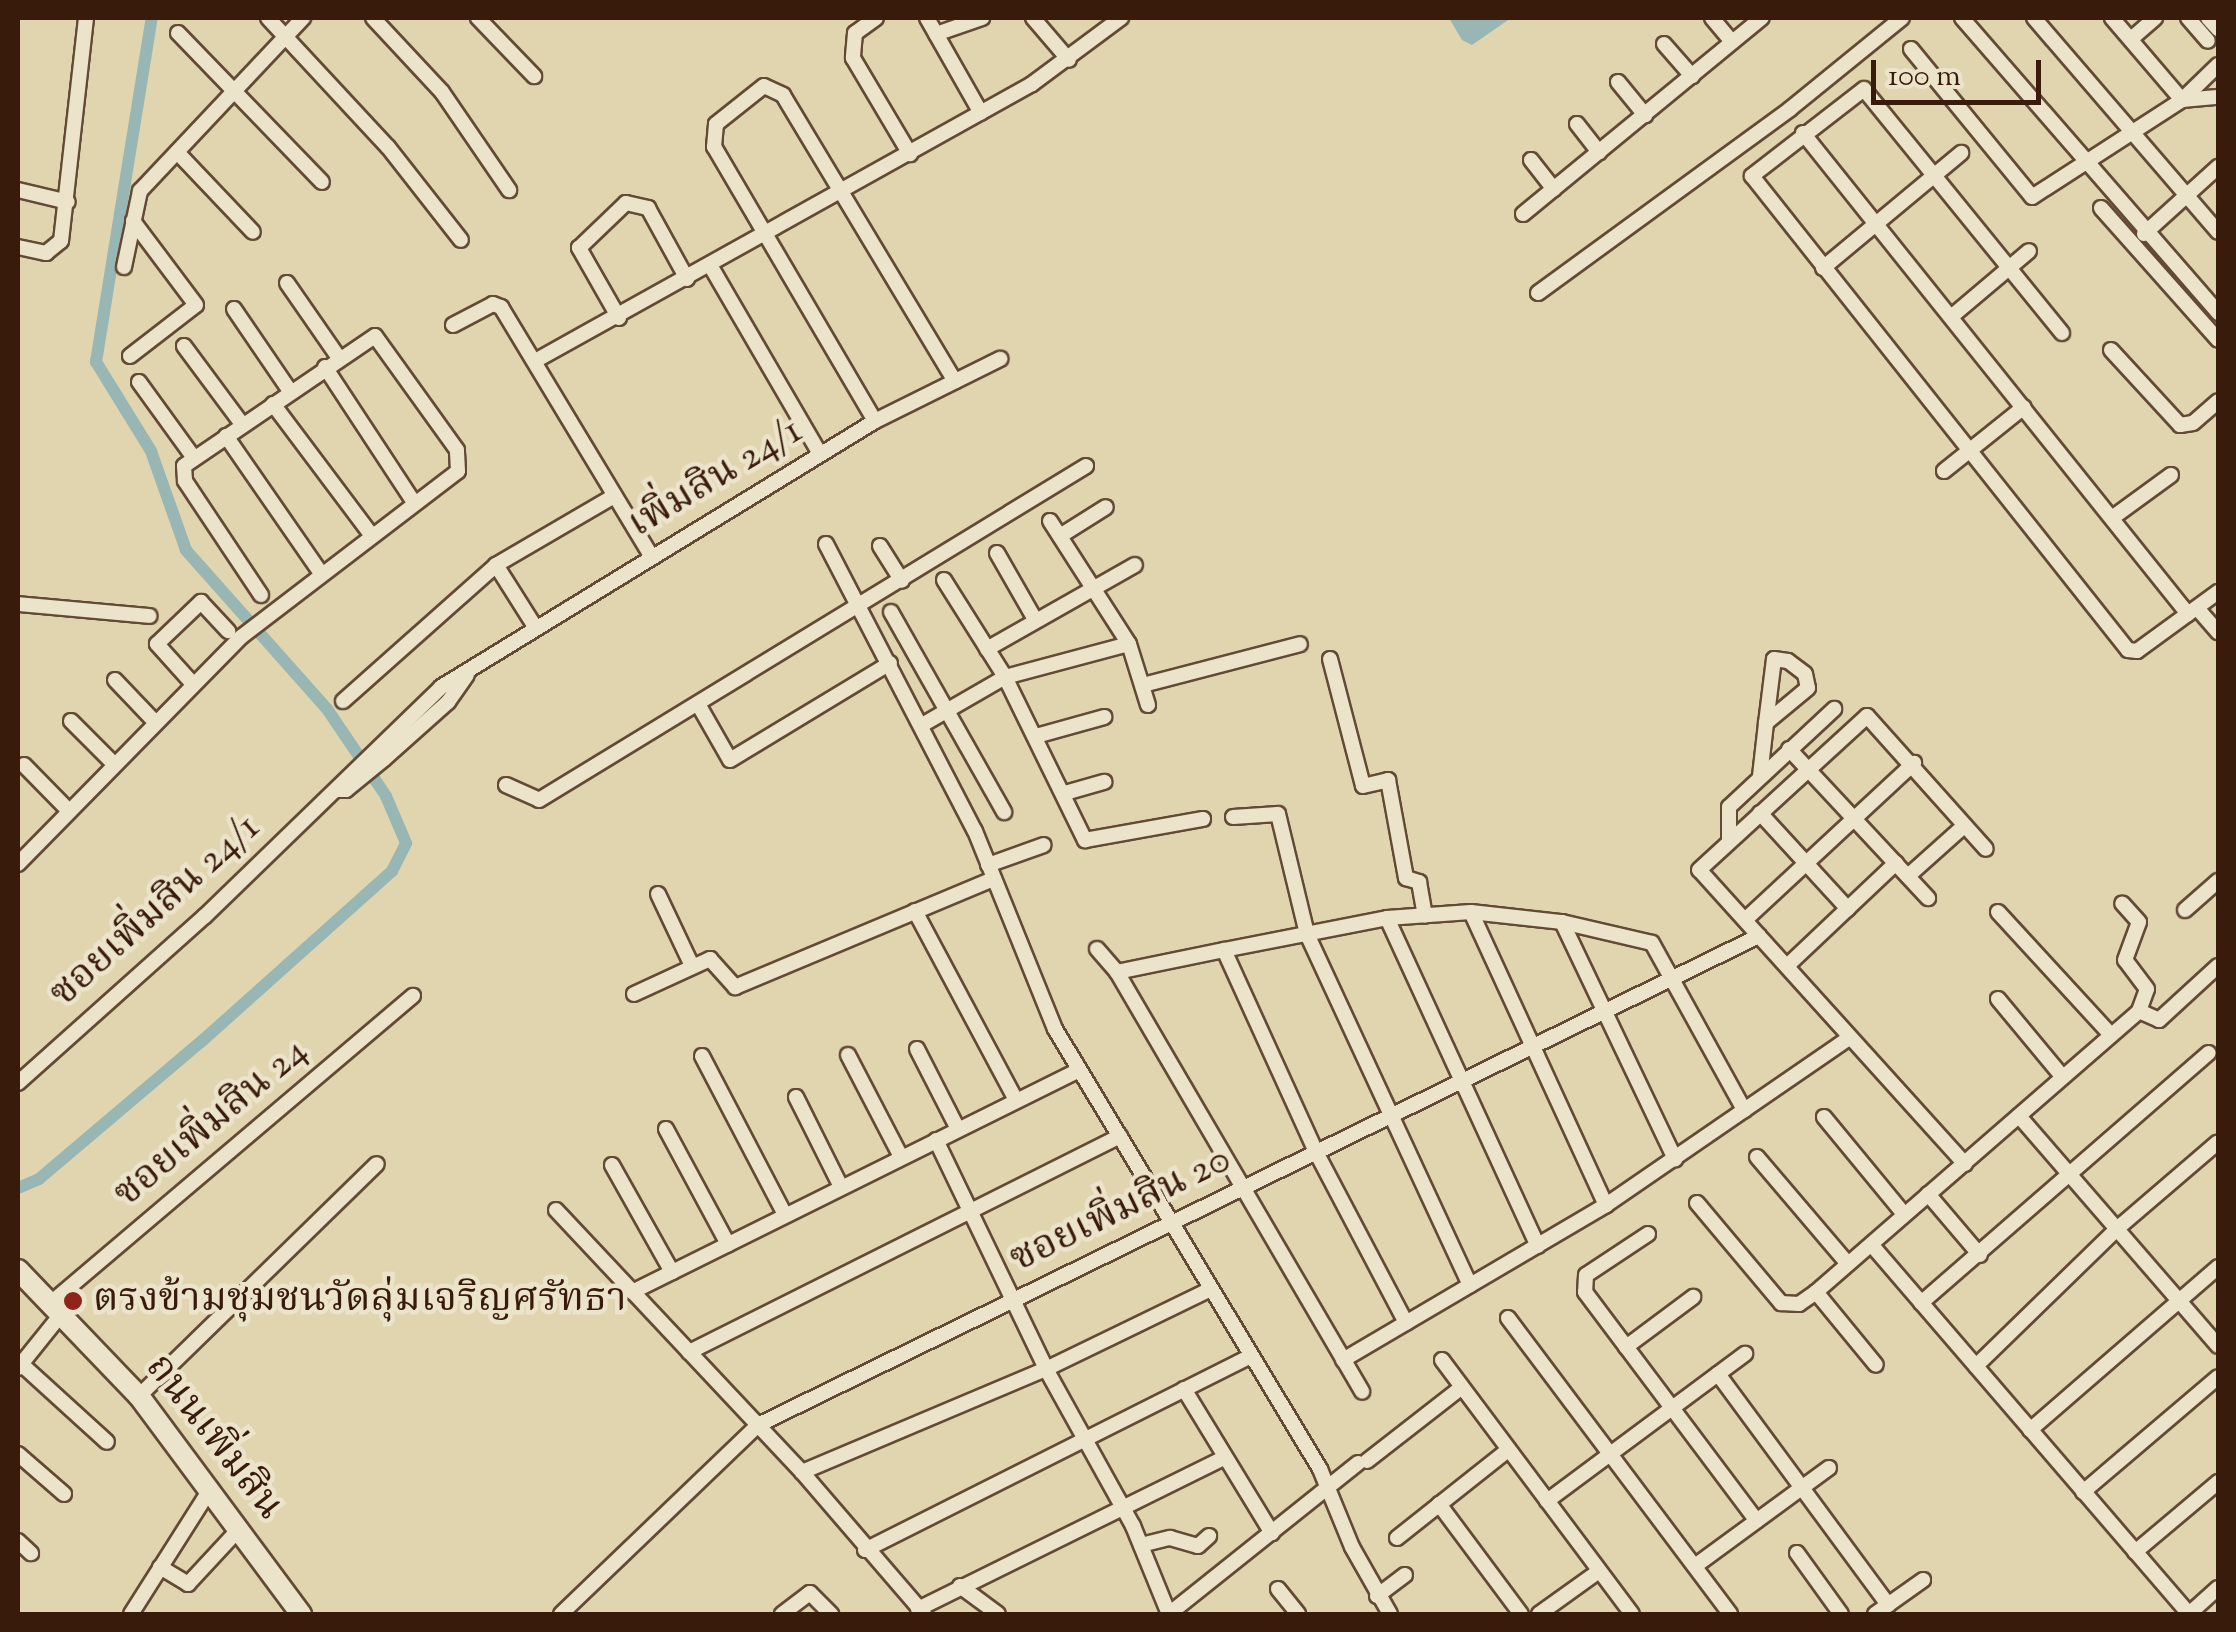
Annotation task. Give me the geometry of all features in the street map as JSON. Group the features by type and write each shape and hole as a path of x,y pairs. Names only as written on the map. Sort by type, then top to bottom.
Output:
{"street":[{"path":"18,247 57,250 68,202 86,18"},
{"path":"268,18 388,147 461,240"},
{"path":"124,267 140,191 304,18"},
{"path":"373,18 432,80 510,190"},
{"path":"478,18 534,76"},
{"path":"876,18 855,34 853,58 910,154"},
{"path":"926,18 981,113"},
{"path":"936,34 982,18"},
{"path":"1033,18 1069,60"},
{"path":"535,360 618,318 981,113 1069,60 1121,18"},
{"path":"1712,18 1732,42"},
{"path":"1523,214 1762,18"},
{"path":"1538,293 1790,110 1902,18"},
{"path":"1962,18 2144,234 2218,313"},
{"path":"2034,18 2218,232"},
{"path":"2112,18 2182,100"},
{"path":"2131,40 2155,18"},
{"path":"2188,18 2213,35"},
{"path":"2208,18 2213,35"},
{"path":"178,33 322,182"},
{"path":"1664,44 1692,76"},
{"path":"1911,49 2032,197 2182,100 2218,64"},
{"path":"1618,82 1644,115"},
{"path":"875,421 763,234 710,133 764,86 783,95 955,381"},
{"path":"2062,333 1861,88 1802,133 1753,180 2128,650 2137,652 2218,592"},
{"path":"2182,100 2218,96"},
{"path":"1577,124 1599,152"},
{"path":"1802,133 2112,518 2193,611 2218,632"},
{"path":"177,152 252,232"},
{"path":"1823,268 1961,153"},
{"path":"1531,160 1554,189"},
{"path":"2144,234 2218,167"},
{"path":"18,190 68,202"},
{"path":"618,318 579,248 626,203 648,208 687,279"},
{"path":"2101,208 2218,340"},
{"path":"130,356 196,304 132,221"},
{"path":"1951,317 2029,251"},
{"path":"710,266 820,454"},
{"path":"288,283 339,358"},
{"path":"454,325 497,303 651,556"},
{"path":"234,309 290,390"},
{"path":"21,854 193,684 234,634 258,624 370,533 458,471 457,450 382,342 367,338 184,466 184,481 260,595"},
{"path":"184,346 242,424"},
{"path":"2111,350 2180,425 2193,423 2218,400"},
{"name":"เพิ่มสิน 24/1","path":"344,784 448,702 473,666 534,625 875,421 1000,359"},
{"path":"325,368 414,501"},
{"path":"139,382 194,458"},
{"path":"272,404 370,533"},
{"path":"1944,471 2024,407"},
{"path":"226,436 320,572"},
{"path":"506,785 539,800 902,582 1086,466"},
{"path":"2112,518 2171,475"},
{"path":"343,701 496,564 614,496"},
{"path":"1060,536 1106,507"},
{"path":"1050,521 1129,644 1148,705"},
{"path":"826,544 922,725 991,872 1037,991 1080,1070 1175,1221 1209,1290 1329,1486 1377,1596 1390,1614"},
{"path":"880,546 902,582"},
{"path":"997,553 1036,621"},
{"path":"496,564 534,625"},
{"path":"987,648 1134,564"},
{"path":"944,580 1005,677 1065,792 1084,840 1203,818"},
{"path":"193,684 157,644 201,602 234,634"},
{"path":"18,604 150,616"},
{"path":"890,612 950,709 1004,812"},
{"path":"922,725 1005,677 1129,644"},
{"path":"1143,685 1300,644"},
{"path":"1330,659 1363,786 1388,780 1406,878 1419,882 1425,915"},
{"path":"698,704 730,760 890,663"},
{"path":"115,680 154,720"},
{"path":"1729,841 1729,807 1834,709"},
{"path":"1965,1164 1699,870 1867,716 1914,763 1986,850"},
{"path":"1036,736 1104,717"},
{"path":"71,721 112,764"},
{"path":"1760,776 1766,723"},
{"path":"1790,749 1928,898"},
{"path":"1744,920 1914,763"},
{"path":"24,766 68,810"},
{"path":"1065,792 1104,782"},
{"name":"ซอยเพิ่มสิน 24/1","path":"18,1083 344,784"},
{"path":"1760,813 1848,909"},
{"path":"1234,817 1278,814 1307,934 1388,1118 1470,1285"},
{"path":"1908,876 1964,826"},
{"path":"634,994 710,959 736,987 915,911 1044,845"},
{"path":"1787,966 1896,863"},
{"path":"2185,910 2218,881"},
{"path":"658,894 692,966"},
{"path":"1697,1204 1781,1302 1799,1304 1816,1292 2139,1011 2147,988 2125,960 2139,922 2122,902"},
{"path":"915,911 1016,1100"},
{"path":"1471,912 1606,1205"},
{"path":"1117,972 1388,918 1471,912 1562,922 1652,943 1676,977 1744,1110"},
{"path":"1998,912 2111,1035"},
{"path":"1388,918 1459,1083 1538,1246"},
{"path":"1562,922 1674,1159"},
{"name":"ซอยเพิ่มสิน 20","path":"560,1614 758,1425 1759,936"},
{"path":"1097,949 1117,972 1239,1190 1362,1392"},
{"path":"1224,950 1316,1152 1406,1322"},
{"path":"2139,1011 2159,1020 2218,966"},
{"name":"ซอยเพิ่มสิน 24","path":"18,1365 58,1306 412,996"},
{"path":"1998,999 2062,1076"},
{"path":"1343,1360 1606,1205 1849,1038"},
{"path":"916,1049 958,1128"},
{"path":"1921,1304 2209,1053"},
{"path":"848,1055 901,1157"},
{"path":"702,1056 785,1215"},
{"path":"632,1292 1080,1070"},
{"path":"796,1096 840,1187"},
{"path":"2019,1116 2218,1346"},
{"path":"1824,1117 1904,1214"},
{"path":"666,1129 728,1244"},
{"path":"689,1352 1120,1136"},
{"path":"936,1140 1016,1299 1046,1369 1141,1545 1169,1614 1329,1486 1462,1387"},
{"path":"1976,1366 2118,1227 2218,1142"},
{"path":"1757,1158 1848,1264"},
{"path":"140,1396 377,1164"},
{"path":"612,1164 672,1272"},
{"path":"1928,1194 1980,1255"},
{"path":"556,1210 802,1472 921,1611 960,1586 1224,1458"},
{"path":"1648,1234 1582,1282 1758,1522"},
{"path":"1876,1250 2189,1614 2218,1588"},
{"path":"2030,1430 2218,1266"},
{"name":"ถนนเพิ่มสิน","path":"18,1270 58,1306 140,1396 240,1528 292,1610"},
{"path":"802,1472 1046,1369 1209,1290"},
{"path":"1816,1292 1876,1365"},
{"path":"1626,1347 1693,1297"},
{"path":"1508,1318 1730,1614"},
{"path":"1546,1501 1745,1354"},
{"path":"865,1550 1251,1356"},
{"path":"1442,1360 1632,1614"},
{"path":"18,1365 107,1442"},
{"path":"1718,1374 1882,1610 1923,1580"},
{"path":"2083,1492 2218,1377"},
{"path":"1184,1389 1272,1533"},
{"path":"1397,1538 1508,1450"},
{"path":"18,1454 64,1494"},
{"path":"1696,1566 1830,1468"},
{"path":"2135,1552 2218,1482"},
{"path":"131,1614 211,1488"},
{"path":"1440,1504 1521,1614"},
{"path":"160,1567 188,1584 240,1528"},
{"path":"1141,1545 1170,1538 1198,1546 1210,1536"},
{"path":"18,1541 32,1553"},
{"path":"1798,1553 1841,1614"},
{"path":"1539,1614 1599,1571"},
{"path":"1377,1596 1405,1575"},
{"path":"960,1586 998,1614"},
{"path":"1278,1588 1296,1614"},
{"path":"782,1614 810,1593 831,1614"}],"water":[{"path":"1449,18 1511,18 1472,45 1462,40"}],"waterway":[{"path":"18,1188 39,1179 202,1041 392,871 406,843 386,796 327,709 186,550 151,451 96,362 152,18"}],"place":[{"name":"ตรงข้ามชุมชนวัดลุ่มเจริญศรัทธา","path":"73,1301"}]}
